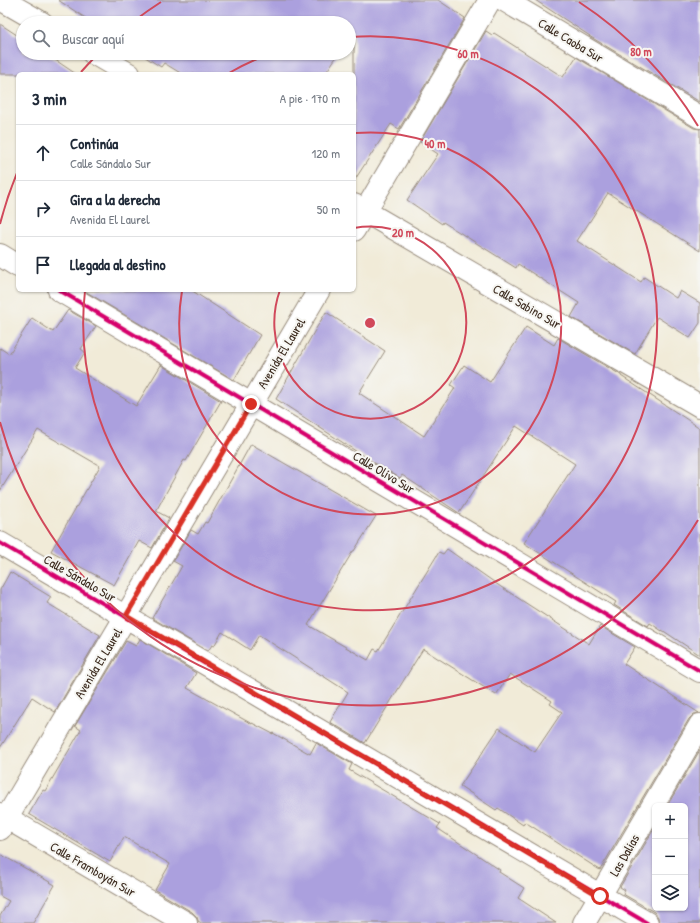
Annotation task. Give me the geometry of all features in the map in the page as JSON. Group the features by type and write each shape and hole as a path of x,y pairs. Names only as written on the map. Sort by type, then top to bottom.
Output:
{"street":[{"path":"2,0 30,16"},
{"path":"356,223 360,208 490,0"},
{"name":"Calle Caoba Sur","path":"504,0 700,117"},
{"path":"105,60 126,72"},
{"name":"Calle Sabino Sur","path":"360,208 700,406"},
{"path":"0,255 16,265"},
{"name":"Calle Olivo Sur","path":"62,292 700,672"},
{"name":"Avenida El Laurel","path":"2,820 126,616 318,292"},
{"name":"Calle Sándalo Sur","path":"0,542 647,923"},
{"name":"Las Dalias","path":"584,923 700,725"},
{"name":"Calle Framboyán Sur","path":"2,820 186,923"}],"building":[{"path":"58,0 438,0 465,18 399,129 391,124 356,178 356,72 354,72 354,60 356,60 356,16 82,16"},
{"path":"535,0 700,0 700,102 589,36"},
{"path":"0,24 16,34 16,60 55,60 73,72 16,72 16,74 0,74"},
{"path":"486,31 492,35 494,33 563,77 576,57 694,128 700,129 700,251 608,193 577,241 641,282 644,277 676,298 680,291 700,303 700,323 690,338 657,317 635,354 571,317 579,303 518,264 516,268 443,222 442,224 407,200 438,154 420,142"},
{"path":"150,60 334,60 326,72 179,72 164,63 161,67"},
{"path":"86,292 194,292 260,335 234,380"},
{"path":"68,310 96,326 81,349 85,352 75,368 136,406 161,365 221,401 186,461 184,460 156,511 169,518 152,548 139,541 114,585 51,551 100,466 38,430 0,491 0,348 9,354 32,318 53,332"},
{"path":"326,312 385,351 359,393 424,436 455,388 451,385 464,365 490,382 526,327 554,345 558,338 621,375 700,428 700,655 650,623 648,626 614,605 616,602 524,543 575,464 516,426 459,513 402,475 400,478 368,459 276,399"},
{"path":"251,444 376,516 308,625 368,660 374,649 378,651 439,552 443,554 447,549 501,587 589,644 600,626 635,647 624,664 699,713 694,714 689,719 600,870 525,822 523,825 498,808 496,810 460,786 499,728 535,752 562,712 550,704 552,701 510,674 496,695 423,649 365,743 330,722 348,692 259,635 250,650 222,632 214,646 212,645 208,651 152,618 182,566 173,561 191,530 198,534 205,522 207,523"},
{"path":"10,572 51,597 47,603 100,635 55,712 32,697 0,748 0,590"},
{"path":"140,639 196,673 187,688 310,754 316,743 352,764 349,770 440,824 437,828 524,888 518,898 556,923 201,923 192,912 155,890 170,864 124,837 110,862 29,814 43,790 45,791 81,730 75,726 126,641 136,646"},
{"path":"700,750 700,923 659,923 658,917 652,911 688,911 688,803 669,803"},
{"path":"652,832 652,911 623,894 625,890 620,887"},
{"path":"0,854 55,885 33,923 0,923 0,916 9,901 0,896"}],"cycle path":[{"path":"62,292 700,671"},
{"path":"0,543 647,923"}],"route":[{"path":"251,404 126,616 600,896"}]}
